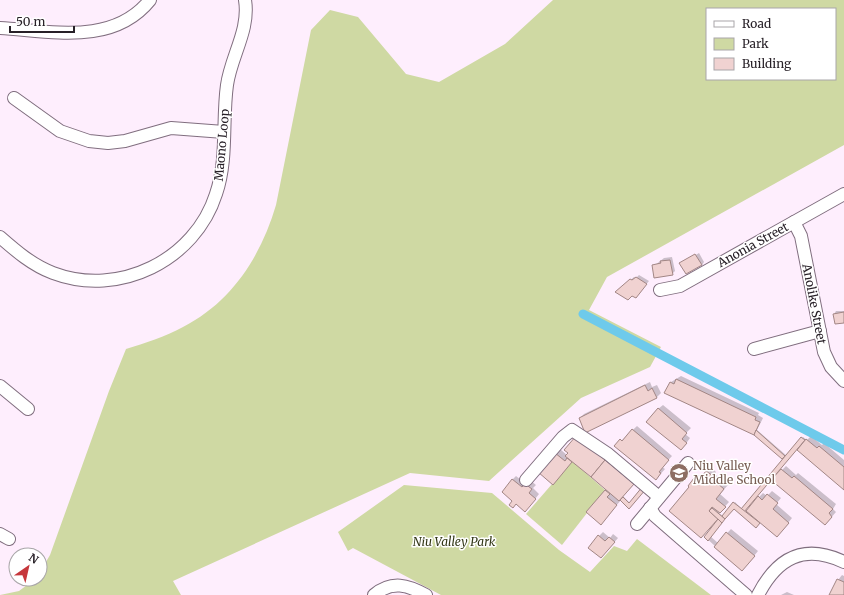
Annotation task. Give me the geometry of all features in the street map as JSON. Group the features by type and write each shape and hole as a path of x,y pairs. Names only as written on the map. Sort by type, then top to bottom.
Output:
{"street":[{"path":"0,28 76,33 96,32 124,22 150,0"},
{"name":"Maono Loop","path":"0,237 20,254 42,268 78,279 117,279 153,268 184,246 207,216 220,180 225,97 230,70 246,21 244,0"},
{"path":"14,98 60,131 90,141 108,143 126,141 171,128 224,132"},
{"name":"Anonia Street","path":"660,290 680,286 844,194"},
{"name":"Anolike Street","path":"794,222 801,236 826,360 844,380"},
{"path":"754,349 820,331"},
{"path":"0,386 28,409"},
{"path":"526,480 563,437 572,430 608,454 660,497"},
{"path":"637,524 688,464"},
{"path":"650,508 655,516 746,595"},
{"path":"758,595 774,570 796,556 818,553 844,562"},
{"path":"374,595 384,588 396,585 409,586 422,592"}],"green space":[{"path":"553,0 844,0 844,145 607,277 589,310 661,347 650,367 581,398 489,481 410,473 173,581 181,595 0,595 19,591 24,587 48,587 48,558 109,391 126,349 169,334 200,317 216,305 230,291 253,259 270,224 276,205 311,30 330,10 358,17 406,74 439,82 505,44"},
{"path":"572,461 605,490 562,545 526,514"},
{"name":"Niu Valley Park","path":"404,485 492,493 559,550 590,572 614,546 627,551 637,539 711,595 441,595 353,548 348,551 338,532"}],"building":[{"path":"695,254 702,265 686,274 679,263"},
{"path":"670,260 673,275 654,278 652,265 661,263 660,261"},
{"path":"636,277 647,284 636,298 632,296 628,300 615,292 630,279 632,280"},
{"path":"844,312 844,323 835,324 833,314"},
{"path":"676,379 756,417 755,420 760,422 754,435 664,393 670,382 674,384"},
{"path":"645,385 648,391 652,388 657,398 585,433 579,418"},
{"path":"658,408 687,433 682,439 687,443 681,450 646,422"},
{"path":"632,429 669,460 659,472 661,473 656,480 614,446 620,439 622,441"},
{"path":"756,430 785,456 782,459 754,435"},
{"path":"576,436 605,460 591,477 565,456 568,453 564,450"},
{"path":"801,437 805,440 744,512 741,509"},
{"path":"806,439 817,448 819,446 844,467 844,490 797,450"},
{"path":"555,453 565,461 567,458 572,462 553,485 538,472"},
{"path":"605,460 634,484 619,501 591,477"},
{"path":"781,469 792,478 794,476 833,509 829,513 832,517 825,525 771,480"},
{"path":"706,471 713,476 711,478 724,489 716,499 726,507 720,513 712,507 709,511 718,519 701,538 669,511 689,487 688,486 694,478 698,481"},
{"path":"512,479 522,487 525,484 532,489 529,493 536,499 525,512 516,504 513,508 509,505 512,501 502,492"},
{"path":"643,486 646,489 629,509 620,500 623,497 629,503"},
{"path":"605,490 610,494 607,497 617,505 601,525 586,512"},
{"path":"767,494 778,503 773,509 789,523 777,537 746,511 758,496 762,500"},
{"path":"733,502 760,523 756,528 734,509 725,519 722,516"},
{"path":"712,508 725,519 722,523 709,511"},
{"path":"718,519 722,523 708,541 704,537"},
{"path":"726,532 755,556 742,571 714,547"},
{"path":"598,535 605,541 609,537 615,542 601,558 588,548"},
{"path":"837,579 844,582 844,595 829,595"}],"waterway":[{"path":"583,314 844,450"}],"place":[{"name":"Niu Valley Middle School","path":"679,473"}]}
